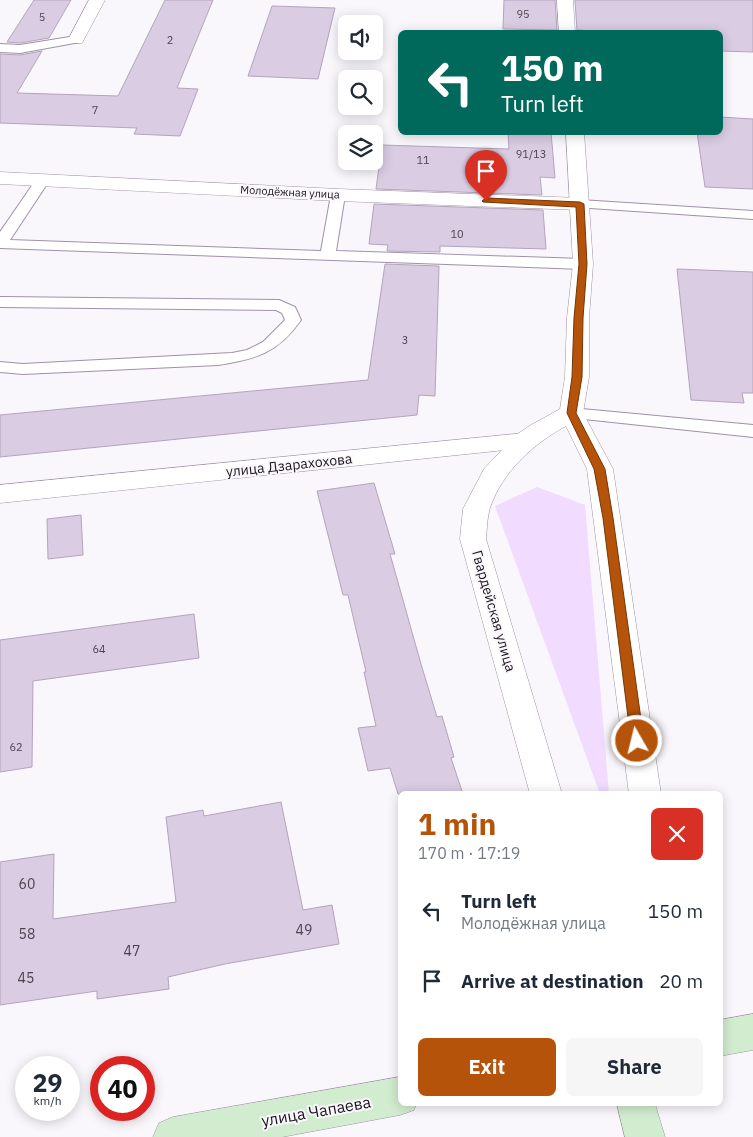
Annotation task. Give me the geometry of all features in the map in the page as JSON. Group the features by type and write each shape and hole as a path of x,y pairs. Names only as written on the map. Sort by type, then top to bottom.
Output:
{"main road":[{"path":"723,1037 753,1032"},
{"name":"улица Чапаева","path":"173,1137 398,1096"},
{"path":"637,1106 645,1137"}],"street":[{"path":"76,40 97,0"},
{"path":"565,0 567,30"},
{"path":"575,135 583,264 578,318 577,377 572,413 600,469 645,791"},
{"name":"Молодёжная улица","path":"0,178 338,195 580,204"},
{"name":"улица Дзарахохова","path":"0,494 525,440 572,413"},
{"name":"Гвардейская улица","path":"525,440 494,476 476,509 473,539 545,791"}],"lane":[{"path":"0,48 20,49 76,40"},
{"path":"0,244 38,187 41,179"},
{"path":"328,256 338,195"},
{"path":"580,204 753,216"},
{"path":"0,244 583,264"},
{"path":"0,302 279,305 289,310 293,320 275,342 249,356 218,360 23,369 0,367"},
{"path":"572,413 753,431"}],"shaded area":[{"path":"537,487 585,505 609,791 599,791 495,506"}],"building":[{"path":"34,0 71,0 49,38 20,43 7,42"},
{"path":"165,0 213,0 177,88 198,89 180,136 134,134 137,128 0,123 0,54 20,55 42,51 17,93 118,96"},
{"path":"504,0 555,0 557,30 503,29"},
{"path":"575,0 753,0 753,52 723,51 723,30 577,30"},
{"path":"272,6 335,8 318,79 248,76"},
{"path":"723,117 753,119 753,189 705,187 697,135 723,135"},
{"path":"508,135 551,135 555,178 540,177 542,195 376,189 379,170 383,170 383,145 509,149"},
{"path":"374,204 543,210 546,249 440,246 440,252 387,251 388,245 369,244"},
{"path":"385,264 439,266 435,396 419,395 417,415 0,457 0,415 368,380"},
{"path":"677,269 753,272 753,393 742,393 744,403 691,400"},
{"path":"374,483 395,554 390,554 421,664 437,717 442,716 454,757 451,758 462,791 398,791 398,794 390,768 368,771 358,728 376,726 364,672 366,672 348,595 343,595 317,491"},
{"path":"81,515 83,555 48,559 47,519"},
{"path":"194,614 199,658 33,681 32,767 0,772 0,640"},
{"path":"281,802 303,910 332,905 339,944 225,964 168,977 169,989 97,999 97,991 0,1005 0,862 54,854 53,919 176,902 166,817 203,810 204,816"}],"route":[{"path":"486,201 580,204 583,264 578,318 577,377 572,413 600,469 637,741"}]}
